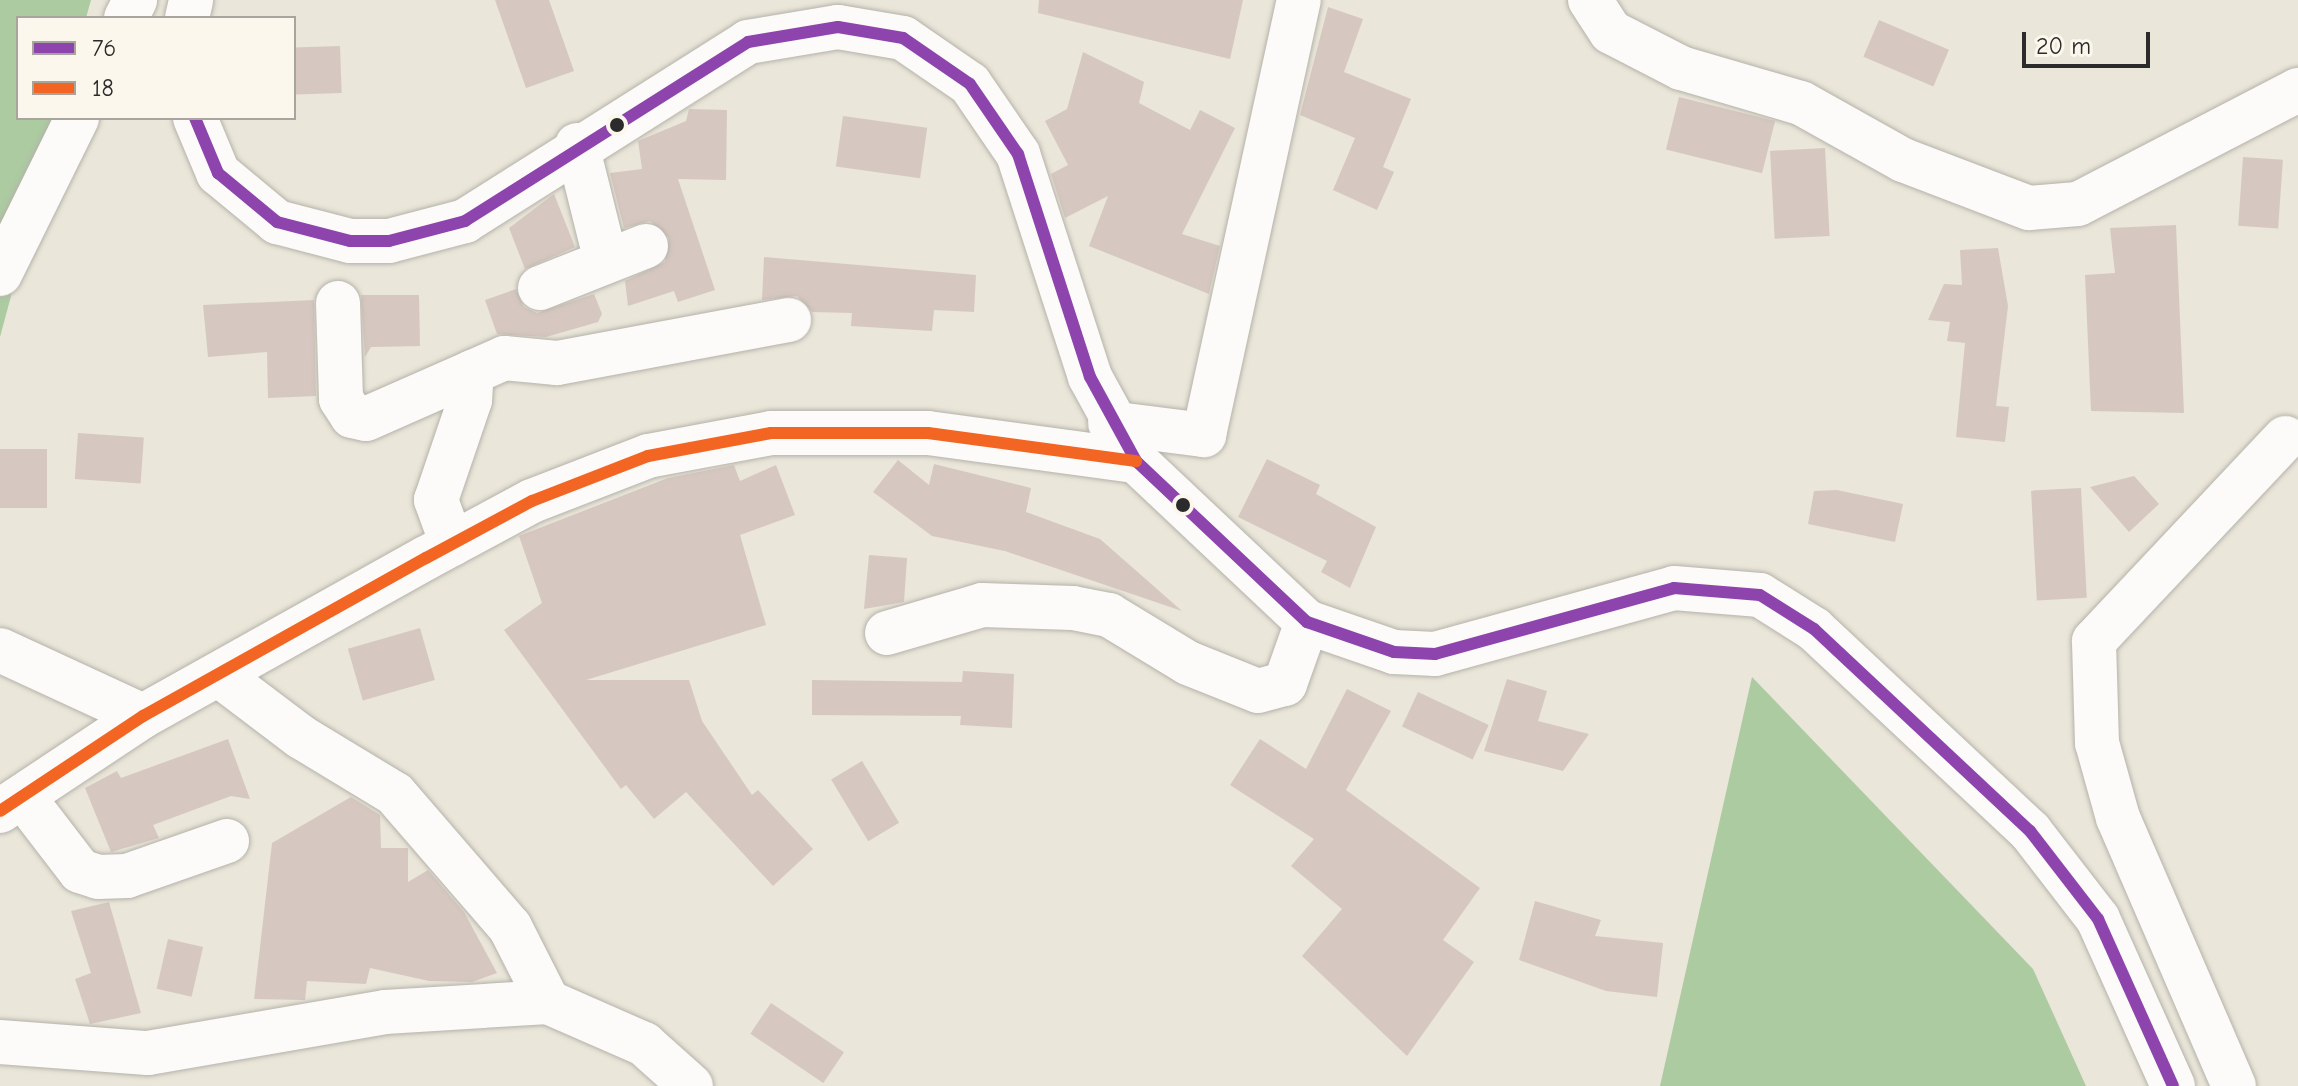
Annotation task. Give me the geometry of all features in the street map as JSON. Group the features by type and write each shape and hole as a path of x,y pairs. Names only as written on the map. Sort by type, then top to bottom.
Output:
{"street":[{"path":"1110,423 1204,435 1299,0"},
{"path":"1590,0 1611,32 1681,68 1801,103 1903,160 2029,208 2078,204 2298,90"},
{"path":"196,120 218,173 252,205 303,232 350,241 430,235 465,221 577,145 748,42 838,27 903,38 970,84 1018,154 1110,423 1136,461 1307,622 1394,652 1435,654 1674,588 1760,595 1814,629 2030,831 2098,919 2173,1086"},
{"path":"0,274 76,120"},
{"path":"577,145 606,261"},
{"path":"540,288 646,246"},
{"path":"338,303 341,399 352,416 366,419 504,358 557,363 789,320"},
{"path":"452,544 436,500 470,400 472,372"},
{"path":"227,841 127,876 98,877 74,864 12,804 143,716 452,544 532,501 648,456 771,433 928,433 1136,461"},
{"path":"2234,1086 2118,818 2097,743 2094,641 2285,438"},
{"path":"887,633 982,605 1073,608 1109,615 1188,663 1258,691 1285,684 1307,622"},
{"path":"0,650 143,716"},
{"path":"219,675 301,737 395,794 510,927 548,1002"},
{"path":"0,1042 148,1053 385,1012 548,1002 644,1044 691,1086"}],"green space":[{"path":"0,0 91,0 87,16 16,16 16,120 58,120 0,337"},
{"path":"1752,677 2033,969 2086,1086 1660,1086"}],"building":[{"path":"495,0 549,0 574,71 526,88"},
{"path":"1039,0 1243,0 1230,59 1038,13"},
{"path":"1328,7 1363,19 1344,72 1411,99 1383,167 1394,172 1377,210 1333,190 1355,138 1300,115"},
{"path":"1879,20 1949,50 1933,87 1863,57"},
{"path":"340,46 342,93 296,95 296,48"},
{"path":"1083,52 1144,82 1139,103 1190,130 1200,110 1235,128 1182,234 1220,246 1209,294 1089,246 1108,196 1065,218 1051,174 1068,165 1045,121 1067,109"},
{"path":"1679,97 1775,121 1762,173 1666,149"},
{"path":"689,109 727,110 726,180 678,179 715,290 678,302 674,291 628,306 625,281 665,262 669,238 650,221 624,228 610,173 642,169 638,141 686,121"},
{"path":"843,116 927,128 920,178 836,167"},
{"path":"1825,148 1830,236 1775,239 1770,151"},
{"path":"2243,157 2283,160 2278,229 2238,226"},
{"path":"554,194 575,247 525,269 509,228"},
{"path":"2176,225 2184,413 2091,411 2085,275 2115,273 2110,228"},
{"path":"1998,248 2008,306 1996,406 2009,407 2005,442 1956,437 1965,343 1947,341 1950,322 1928,320 1944,284 1962,285 1960,250"},
{"path":"764,257 976,275 974,312 934,310 932,331 851,326 852,313 812,312 797,296 762,300"},
{"path":"516,289 524,307 537,313 594,294 602,314 598,322 546,337 497,334 485,300"},
{"path":"361,295 419,295 420,346 371,347 365,357"},
{"path":"314,300 316,396 268,398 267,352 208,357 203,305"},
{"path":"78,433 144,438 141,483 75,479"},
{"path":"0,449 47,449 47,508 0,508"},
{"path":"1267,459 1320,485 1316,494 1376,527 1350,588 1321,572 1327,561 1238,517"},
{"path":"898,460 929,485 934,464 1031,488 1026,512 1100,539 1182,611 1005,551 932,536 873,492"},
{"path":"734,465 740,481 776,465 795,515 740,535 766,625 586,680 689,680 702,721 752,795 758,790 813,849 773,886 686,792 654,819 626,785 621,789 504,630 542,603 519,536 668,478"},
{"path":"2134,476 2159,504 2129,532 2090,487"},
{"path":"2081,488 2087,598 2037,600 2031,491"},
{"path":"1837,490 1903,504 1895,542 1808,524 1814,491"},
{"path":"869,555 907,558 904,602 864,609"},
{"path":"420,628 435,680 363,701 348,649"},
{"path":"963,671 1014,674 1012,728 960,725 961,716 812,715 812,680 962,682"},
{"path":"1507,679 1547,691 1538,721 1589,734 1563,771 1484,751"},
{"path":"1347,689 1391,711 1346,790 1480,888 1443,940 1474,962 1407,1056 1302,956 1342,909 1291,866 1314,839 1230,785 1260,739 1306,769"},
{"path":"1418,692 1489,725 1473,759 1402,726"},
{"path":"228,739 250,799 231,796 153,825 159,838 111,852 85,788 117,771 121,778"},
{"path":"862,761 899,823 868,841 831,780"},
{"path":"351,797 380,815 381,848 408,848 408,882 428,870 464,912 497,973 472,982 429,981 370,968 366,984 307,981 305,1000 254,999 272,843"},
{"path":"1535,901 1601,920 1595,936 1663,943 1657,997 1606,991 1519,960"},
{"path":"109,902 141,1013 90,1024 75,979 91,973 71,911"},
{"path":"168,939 203,947 192,997 157,989"},
{"path":"771,1003 844,1052 823,1083 750,1034"}],"transit line":[{"name":"76","path":"196,120 218,173 277,222 350,241 389,241 465,221 748,42 838,27 903,38 970,84 1018,154 1090,377 1136,461 1307,622 1394,652 1435,654 1674,588 1760,595 1814,629 2030,831 2098,919 2173,1086"},
{"name":"18","path":"0,811 143,716 426,558 532,501 648,456 771,433 928,433 1136,461"}]}
